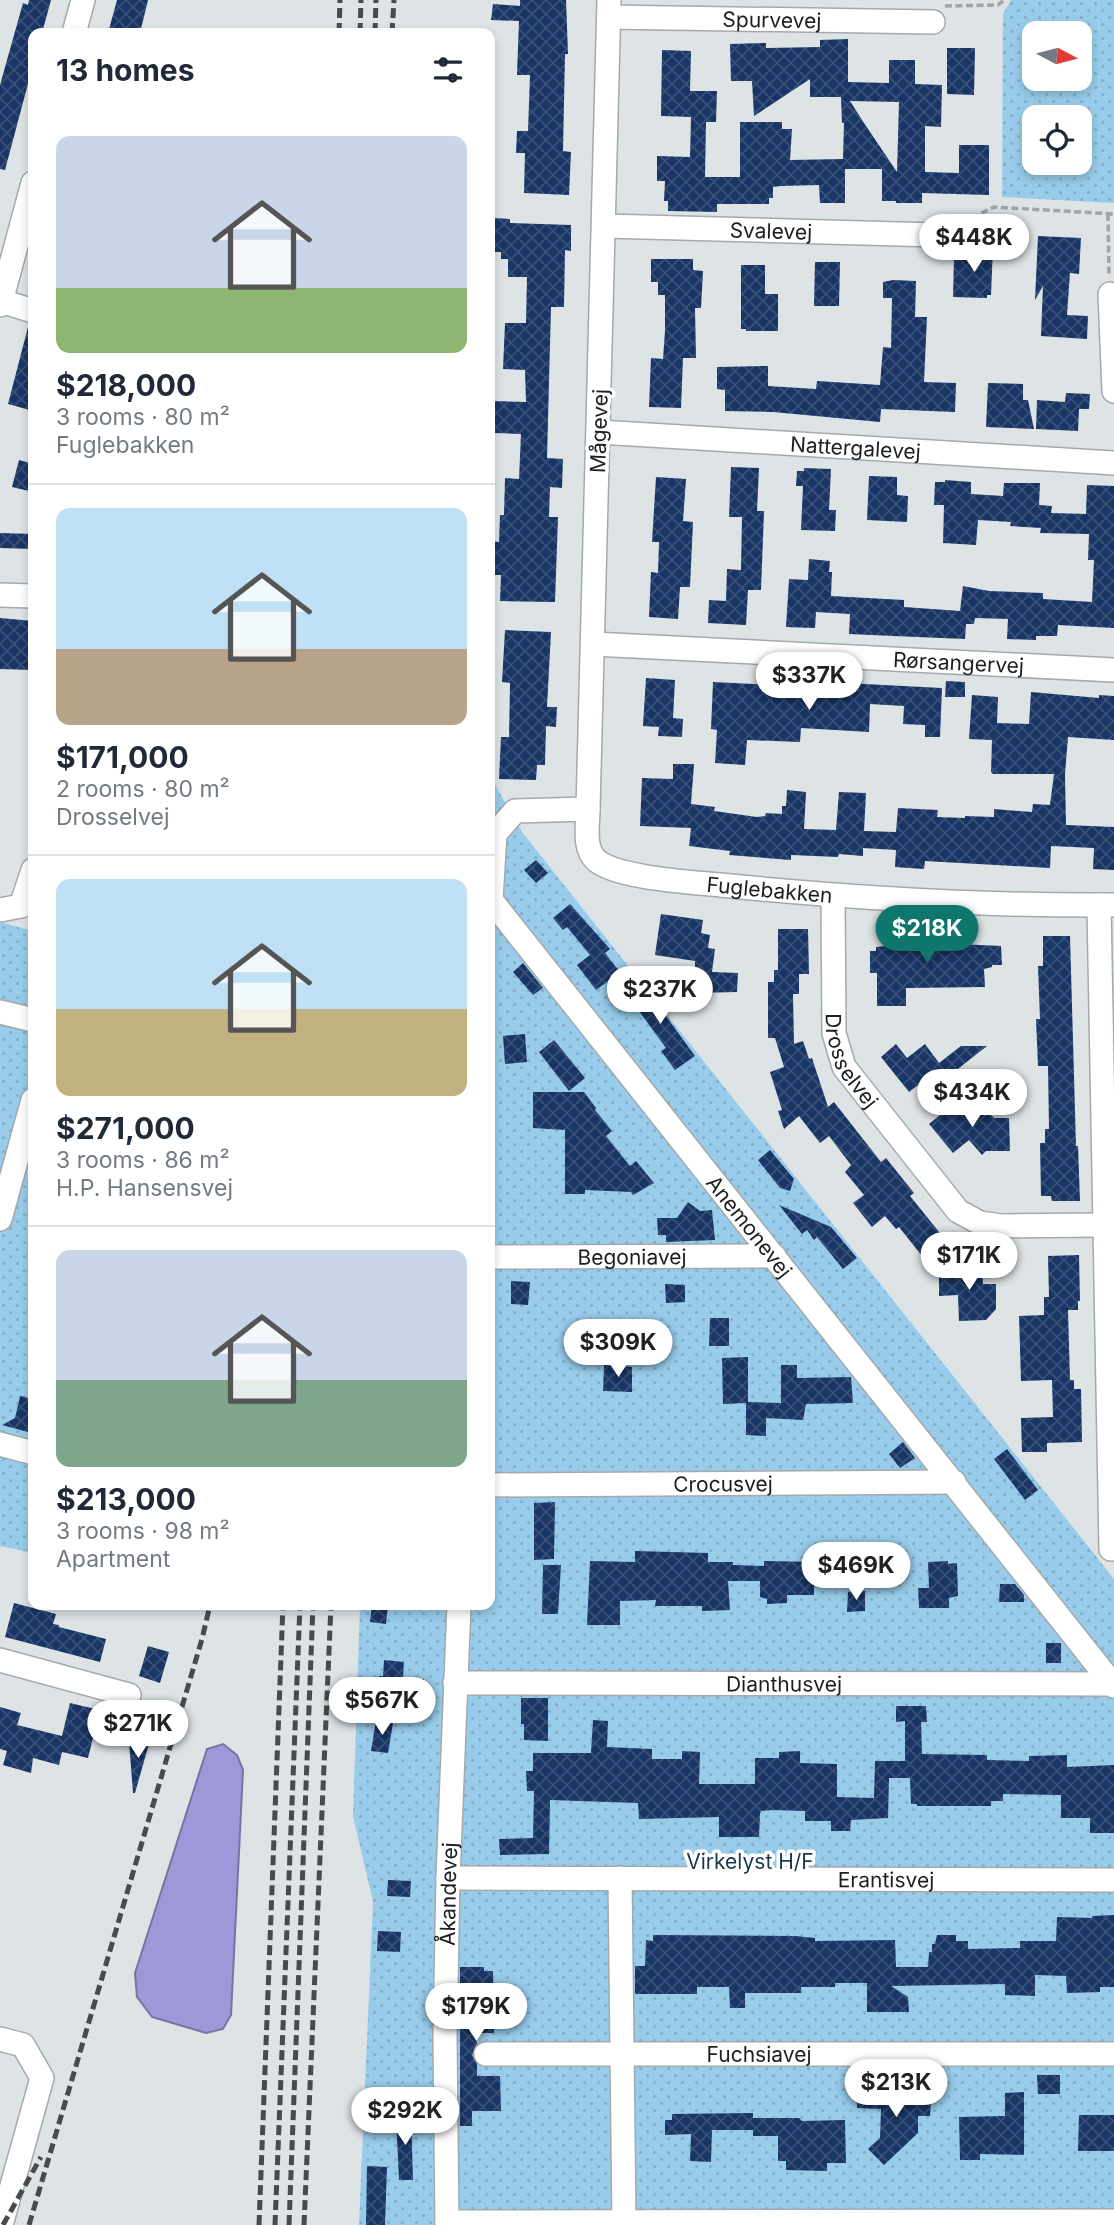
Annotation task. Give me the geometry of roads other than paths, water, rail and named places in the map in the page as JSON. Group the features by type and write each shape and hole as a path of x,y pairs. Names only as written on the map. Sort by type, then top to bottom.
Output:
{"street":[{"path":"75,28 83,0"},
{"name":"Spurvevej","path":"609,8 933,22"},
{"name":"Mågevej","path":"595,859 587,841 609,8"},
{"path":"28,202 1,303 28,310"},
{"name":"Svalevej","path":"605,226 936,235"},
{"path":"1110,294 1114,391"},
{"name":"Nattergalevej","path":"599,432 1114,463"},
{"path":"0,594 28,596"},
{"name":"Rørsangervej","path":"593,644 1114,670"},
{"path":"495,834 515,811 588,809"},
{"name":"Fuglebakken","path":"595,859 619,872 833,897 957,903 1107,905"},
{"path":"0,910 21,906 28,885"},
{"name":"Drosselvej","path":"833,897 834,1033 844,1067 958,1211 981,1223 1001,1226 1103,1226"},
{"name":"Anemonevej","path":"495,905 1113,1685"},
{"path":"1107,905 1103,1226 1111,1549"},
{"path":"0,1012 28,1019"},
{"path":"0,1219 28,1118"},
{"name":"Begoniavej","path":"495,1257 774,1256"},
{"path":"0,1444 28,1452"},
{"name":"Crocusvej","path":"495,1485 954,1482"},
{"name":"Åkandevej","path":"447,2223 445,2038 448,1878 459,1610"},
{"path":"0,1660 129,1695"},
{"name":"Dianthusvej","path":"455,1684 1113,1685"},
{"name":"Erantisvej","path":"448,1878 1114,1880"},
{"path":"620,1878 624,2222"},
{"path":"0,2039 23,2045 42,2078 1,2225"},
{"name":"Fuchsiavej","path":"486,2054 1114,2054"},
{"path":"447,2223 1114,2221"}],"railway":[{"path":"339,28 340,0"},
{"path":"360,28 361,0"},
{"path":"375,28 376,0"},
{"path":"392,28 394,0"},
{"path":"29,2225 209,1610"},
{"path":"259,2225 283,1610"},
{"path":"275,2225 300,1610"},
{"path":"289,2225 313,1610"},
{"path":"304,2225 331,1610"},
{"path":"3,2225 41,2157"}],"park label":[{"name":"Virkelyst H/F","path":"750,1861"}]}
